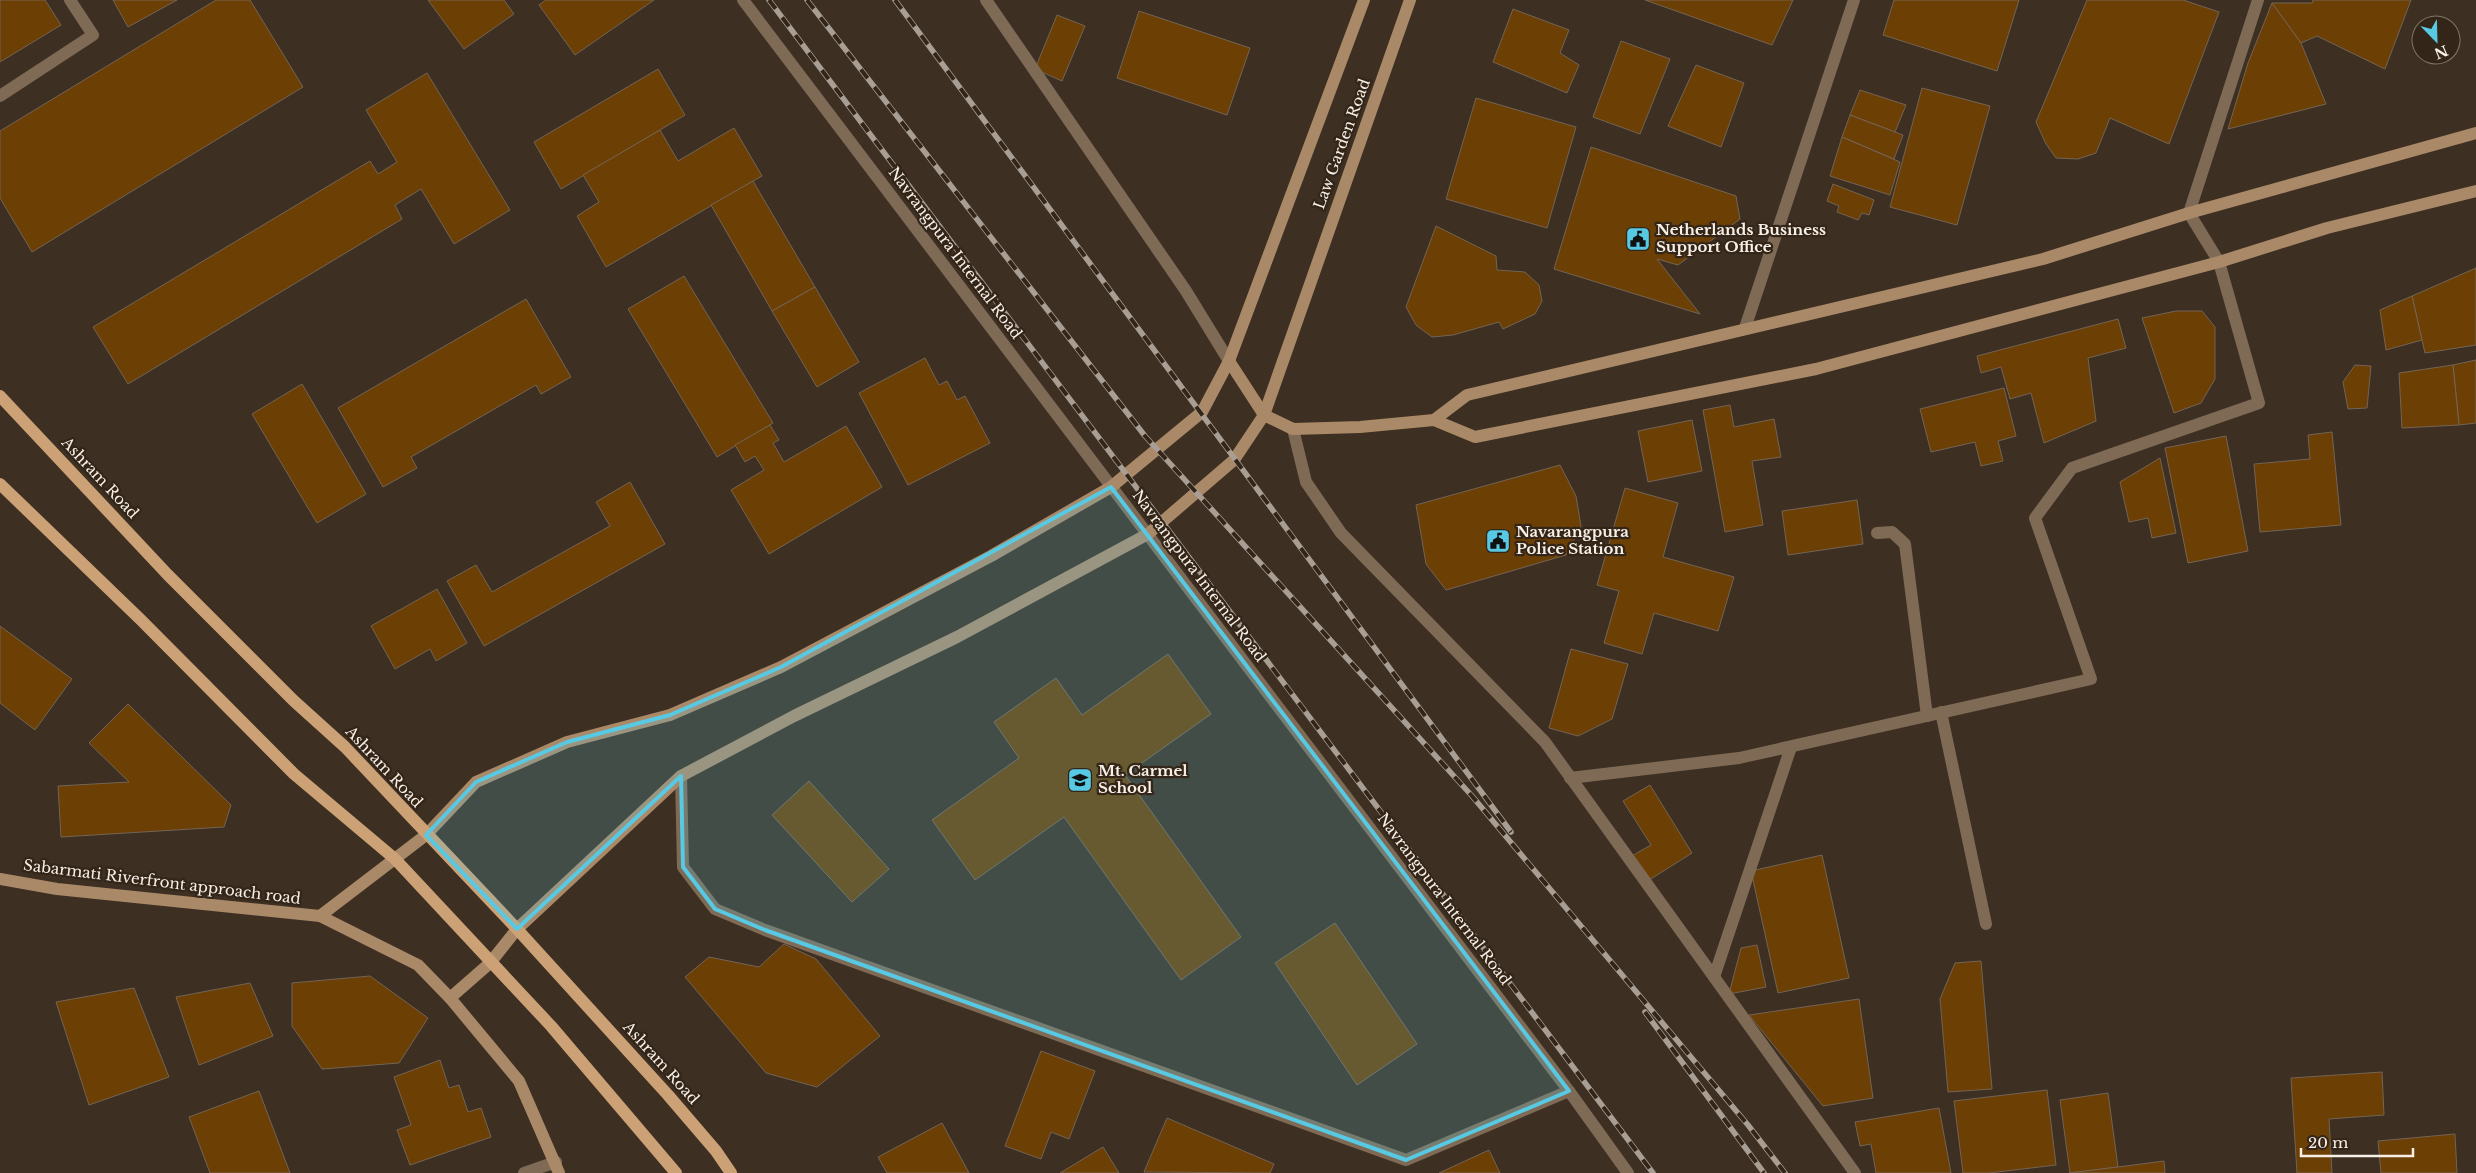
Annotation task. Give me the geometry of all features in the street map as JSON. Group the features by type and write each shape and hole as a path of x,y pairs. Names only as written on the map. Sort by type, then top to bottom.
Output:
{"main road":[{"path":"557,1168 519,1081 450,998 418,965 320,916 426,835 476,782 567,742 670,715 781,667 991,556 1112,487 1202,412 1230,361 1364,0"},
{"name":"Law Garden Road","path":"450,998 490,962 516,929 681,776 794,716 957,637 1148,534 1234,460 1264,416 1410,0"},
{"path":"1434,420 1467,395 2043,259 2189,213 2476,133"},
{"path":"1230,361 1264,416 1293,429 1360,427 1434,420 1475,437 1816,369 2219,262 2327,228 2476,191"},
{"name":"Ashram Road","path":"0,396 168,575 294,700 345,747 516,929 668,1095 716,1151 731,1173"},
{"path":"0,484 141,620 294,774 395,859 551,1026 676,1173"},
{"name":"Sabarmati Riverfront approach road","path":"0,879 57,889 320,916"}],"street":[{"path":"0,96 93,36 70,0"},
{"name":"Navrangpura Internal Road","path":"743,0 1569,1091 1628,1173"},
{"path":"986,0 1186,291 1230,361"},
{"path":"1746,328 1854,0"},
{"path":"1570,778 1738,758 2092,679 2036,518 2072,468 2259,403 2219,262 2189,213 2258,0"},
{"path":"1293,429 1306,482 1341,533 1544,742 1855,1173"},
{"path":"1877,533 1892,532 1905,544 1927,716"},
{"path":"1941,712 1986,924"},
{"path":"1714,977 1791,746"},
{"path":"681,776 683,867 714,909 774,933 1406,1160 1569,1091"},
{"path":"524,1173 557,1168"}],"highlighted area":[{"path":"1111,487 1569,1091 1406,1160 765,930 715,909 683,867 681,776 517,929 426,835 476,782 567,742 670,715 781,667"}],"building":[{"path":"0,0 45,0 61,25 0,62"},
{"path":"113,0 177,0 128,27"},
{"path":"216,0 250,0 303,87 32,252 0,198 0,131"},
{"path":"428,0 504,0 514,14 464,49"},
{"path":"546,0 654,0 575,55 539,5"},
{"path":"1645,0 1793,0 1772,45"},
{"path":"1894,0 2019,0 1997,71 1883,35"},
{"path":"2087,0 2183,0 2219,12 2169,144 2110,118 2096,153 2078,159 2056,158 2046,144 2036,122"},
{"path":"2313,0 2411,0 2385,69 2317,36 2301,43 2272,3 2312,3"},
{"path":"2272,3 2301,43 2326,104 2228,129 2248,63"},
{"path":"1513,9 1569,30 1560,53 1579,65 1567,93 1493,62"},
{"path":"1139,11 1250,48 1227,115 1117,78"},
{"path":"1057,15 1085,26 1062,81 1035,69"},
{"path":"1621,41 1670,59 1640,134 1593,117"},
{"path":"1696,65 1744,83 1721,147 1668,126"},
{"path":"658,69 685,115 561,189 534,142"},
{"path":"427,73 510,210 454,244 421,189 395,205 402,219 128,384 93,327 370,161 378,174 397,162 366,110"},
{"path":"1922,88 1990,106 1957,225 1890,207"},
{"path":"1860,90 1906,105 1895,132 1850,115"},
{"path":"1476,98 1576,127 1547,228 1446,199"},
{"path":"1850,115 1903,135 1894,159 1842,137"},
{"path":"734,128 762,176 606,267 577,216 599,202 583,175 660,130 678,161"},
{"path":"1842,137 1900,162 1890,195 1830,176"},
{"name":"Netherlands Business Support Office","path":"1591,147 1736,196 1740,219 1678,265 1657,259 1700,314 1554,269"},
{"path":"753,181 815,287 772,311 711,205"},
{"path":"1833,184 1874,200 1869,215 1862,213 1858,220 1837,212 1839,206 1827,201"},
{"path":"1436,226 1496,256 1497,270 1525,272 1539,285 1542,301 1535,314 1503,329 1499,322 1453,335 1432,337 1416,325 1406,307"},
{"path":"2476,268 2476,345 2425,353 2412,296"},
{"path":"684,276 773,423 717,457 628,309"},
{"path":"815,287 859,362 817,387 772,311"},
{"path":"2412,296 2422,340 2386,350 2380,310"},
{"path":"526,299 571,377 541,394 536,385 411,457 417,468 383,487 338,408"},
{"path":"2176,311 2202,311 2215,327 2215,379 2201,403 2174,413 2142,318"},
{"path":"2118,319 2126,348 2088,358 2096,421 2044,443 2031,393 2010,399 2001,367 1981,373 1977,356"},
{"path":"925,358 939,385 947,381 957,400 965,396 990,443 908,485 859,393"},
{"path":"2476,360 2476,423 2459,425 2453,365"},
{"path":"2355,365 2371,366 2367,408 2348,409 2343,382"},
{"path":"2453,365 2459,425 2402,428 2399,373"},
{"path":"302,384 366,494 317,523 252,414"},
{"path":"2004,388 2016,436 1998,441 2003,461 1981,466 1975,442 1931,452 1920,409"},
{"path":"1730,405 1734,427 1774,419 1781,457 1752,461 1763,525 1725,532 1703,410"},
{"path":"1692,420 1702,471 1648,482 1638,431"},
{"path":"770,425 779,440 773,443 784,462 846,426 882,487 769,554 731,490 764,470 755,456 745,462 735,445"},
{"path":"2332,432 2341,525 2260,532 2254,464 2310,459 2308,435"},
{"path":"2226,436 2248,551 2188,563 2165,448"},
{"path":"2160,458 2176,533 2152,538 2148,518 2129,522 2120,482"},
{"name":"Navarangpura Police Station","path":"1560,465 1576,496 1581,526 1566,555 1446,590 1426,564 1416,505"},
{"path":"630,482 665,544 484,646 447,581 476,565 492,592 610,526 596,502"},
{"path":"1625,488 1678,503 1663,557 1734,577 1718,631 1654,613 1642,654 1604,643 1619,591 1597,585"},
{"path":"1857,500 1863,544 1788,555 1782,511"},
{"path":"437,589 467,643 436,661 430,649 395,669 371,626"},
{"path":"0,626 72,679 35,730 0,703"},
{"path":"1571,649 1628,664 1612,719 1578,736 1549,728"},
{"path":"1168,654 1211,714 1125,775 1241,937 1181,980 1064,817 975,880 932,820 1019,758 994,722 1056,678 1082,715"},
{"path":"128,704 231,805 224,827 61,837 58,786 129,782 89,743"},
{"path":"809,781 889,869 852,902 772,815"},
{"path":"1650,785 1692,853 1646,882 1630,857 1651,845 1623,801"},
{"path":"1822,855 1849,978 1778,993 1751,871"},
{"path":"1335,923 1417,1044 1357,1085 1275,963"},
{"path":"784,944 816,959 880,1036 817,1087 766,1073 685,977 709,957 759,967"},
{"path":"1757,945 1766,987 1729,994 1741,948"},
{"path":"1981,961 1992,1089 1948,1092 1940,999 1955,963"},
{"path":"370,976 428,1018 399,1063 322,1069 292,1026 292,983"},
{"path":"250,983 273,1036 199,1065 176,997"},
{"path":"134,988 169,1077 89,1105 56,1002"},
{"path":"1859,999 1873,1098 1823,1106 1749,1015"},
{"path":"1041,1051 1095,1071 1069,1139 1051,1132 1041,1159 1005,1146"},
{"path":"440,1060 449,1088 459,1085 468,1112 481,1108 491,1137 410,1165 397,1130 411,1125 394,1077"},
{"path":"2382,1072 2384,1115 2329,1119 2332,1173 2297,1173 2291,1078"},
{"path":"2047,1090 2056,1165 1989,1173 1963,1173 1954,1101"},
{"path":"259,1091 290,1173 210,1173 189,1117"},
{"path":"2108,1093 2118,1167 2070,1173 2060,1100"},
{"path":"1939,1108 1951,1173 1876,1173 1871,1144 1860,1146 1855,1122"},
{"path":"1167,1118 1274,1164 1270,1173 1144,1172"},
{"path":"942,1123 969,1173 887,1173 878,1157"},
{"path":"2455,1134 2457,1173 2381,1173 2378,1141"},
{"path":"1103,1147 1119,1173 1060,1173"},
{"path":"1489,1150 1500,1173 1439,1173"},
{"path":"2164,1161 2165,1173 2069,1173 2118,1167"}],"railway":[{"path":"769,0 1653,1173"},
{"path":"807,0 1145,436 1472,796 1748,1125 1785,1173"},
{"path":"895,0 1511,832"},
{"path":"1645,1012 1764,1173"}],"place":[{"name":"Netherlands Business Support Office","path":"1638,239"},
{"name":"Navarangpura Police Station","path":"1498,541"},
{"name":"Mt. Carmel School","path":"1080,780"}]}
